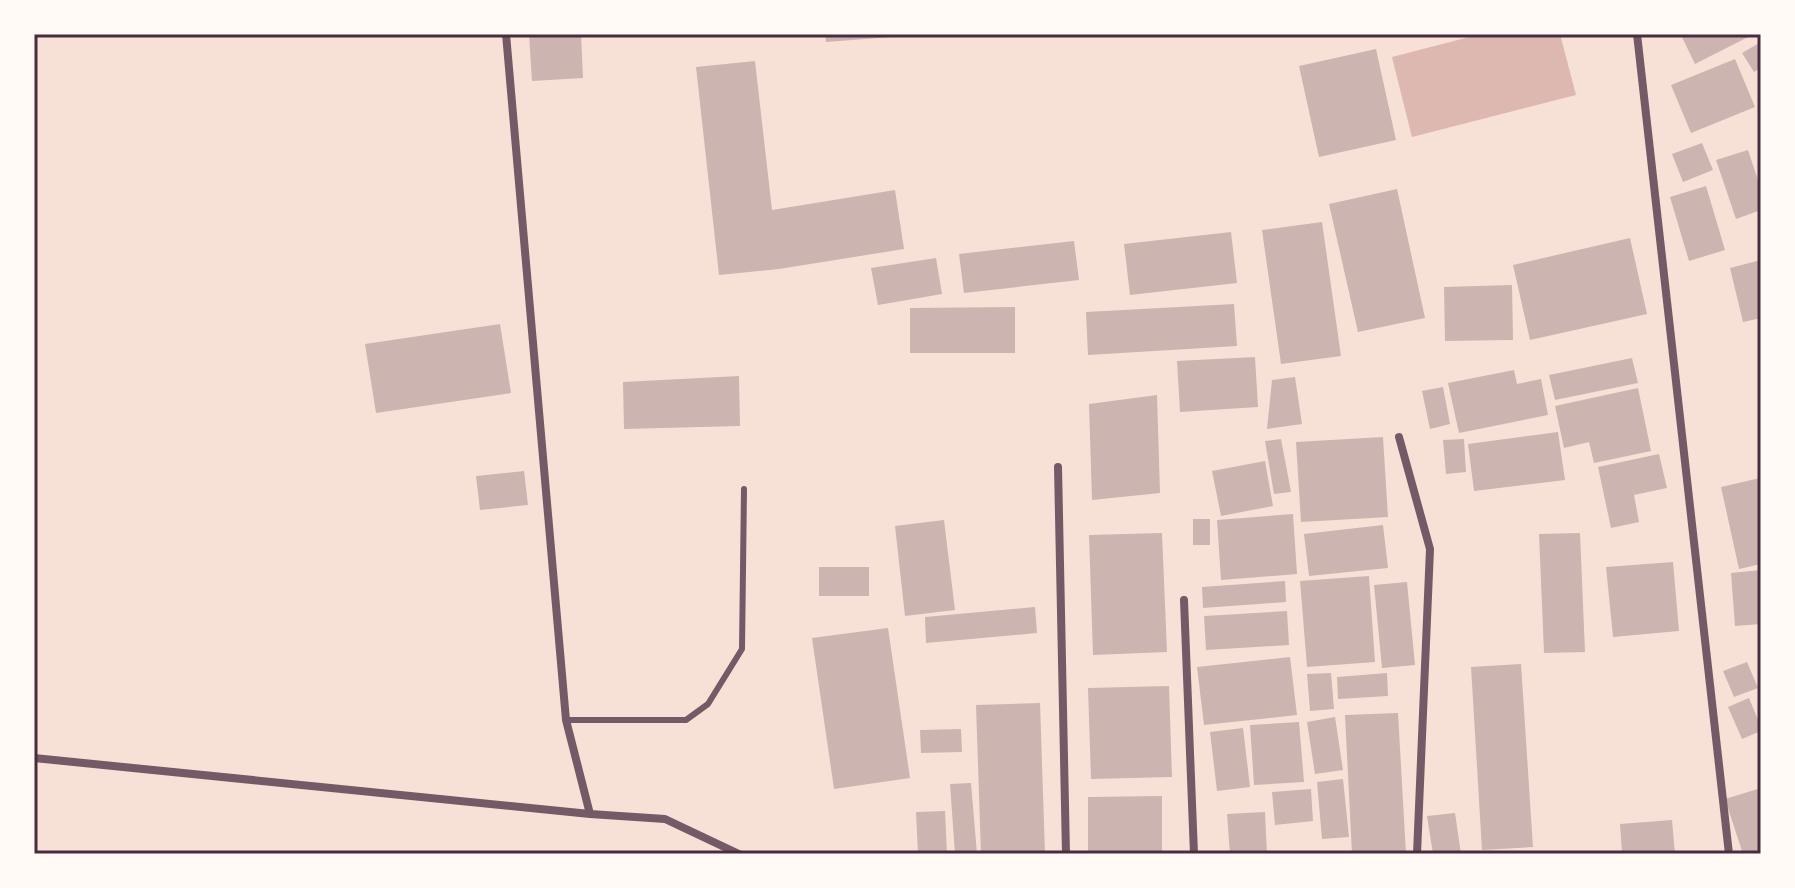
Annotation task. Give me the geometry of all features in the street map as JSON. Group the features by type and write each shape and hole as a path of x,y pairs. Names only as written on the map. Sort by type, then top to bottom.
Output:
{"street":[{"path":"506,34 566,720 590,814"},
{"path":"1637,34 1729,854"},
{"path":"1399,437 1430,549 1417,854"},
{"path":"1058,467 1066,854"},
{"path":"1184,600 1194,854"},
{"path":"34,758 665,819 739,854"}],"lane":[{"path":"566,720 686,720 708,704 742,649 744,489"}],"shaded area":[{"path":"1481,34 1560,34 1576,95 1412,137 1392,57"}],"building":[{"path":"529,34 581,34 583,78 532,81"},
{"path":"825,34 892,34 892,37 826,42"},
{"path":"1688,34 1754,34 1695,64 1682,37"},
{"path":"1761,42 1761,68 1754,72 1742,53"},
{"path":"1376,49 1396,140 1319,157 1299,66"},
{"path":"1735,59 1755,107 1691,133 1671,85"},
{"path":"755,61 772,210 895,190 904,249 779,269 719,275 696,67"},
{"path":"1702,143 1713,170 1683,182 1672,154"},
{"path":"1748,150 1761,189 1761,210 1736,219 1716,160"},
{"path":"1706,186 1725,250 1689,261 1670,197"},
{"path":"1397,189 1425,318 1358,332 1329,204"},
{"path":"1322,222 1341,356 1281,364 1262,230"},
{"path":"1231,232 1237,283 1130,295 1124,244"},
{"path":"1630,238 1647,314 1530,340 1513,265"},
{"path":"1074,241 1079,280 964,293 959,254"},
{"path":"936,258 942,294 878,305 871,268"},
{"path":"1761,260 1761,318 1743,322 1730,268"},
{"path":"1512,285 1513,340 1445,341 1444,287"},
{"path":"1234,304 1237,346 1088,355 1086,312"},
{"path":"1015,307 1015,353 910,353 910,308"},
{"path":"500,324 511,393 376,413 365,344"},
{"path":"1255,357 1258,407 1180,412 1177,361"},
{"path":"1632,358 1638,383 1555,400 1549,375"},
{"path":"1514,370 1517,384 1541,379 1548,415 1459,433 1448,383"},
{"path":"739,376 740,426 624,429 623,382"},
{"path":"1295,377 1302,424 1267,429 1272,380"},
{"path":"1443,387 1450,424 1430,429 1422,391"},
{"path":"1638,388 1651,451 1594,463 1589,442 1564,448 1555,406"},
{"path":"1157,395 1160,493 1092,500 1089,404"},
{"path":"1558,432 1565,480 1474,491 1468,444"},
{"path":"1383,437 1388,517 1301,522 1296,442"},
{"path":"1281,439 1291,492 1274,494 1265,441"},
{"path":"1464,439 1466,472 1446,474 1443,440"},
{"path":"1659,454 1667,488 1634,495 1639,522 1611,528 1598,467"},
{"path":"1265,461 1273,506 1221,516 1212,471"},
{"path":"524,471 528,505 480,510 476,476"},
{"path":"1760,478 1761,564 1739,569 1721,487"},
{"path":"1293,514 1297,574 1221,580 1217,520"},
{"path":"1193,519 1210,519 1210,545 1193,545"},
{"path":"944,520 955,610 905,616 895,526"},
{"path":"1383,525 1388,568 1309,576 1304,534"},
{"path":"1162,533 1167,652 1093,655 1089,535"},
{"path":"1580,533 1585,652 1544,653 1539,534"},
{"path":"1673,562 1679,631 1613,637 1606,567"},
{"path":"819,567 869,567 869,596 819,596"},
{"path":"1761,570 1761,624 1735,626 1731,573"},
{"path":"1369,576 1375,662 1307,667 1300,581"},
{"path":"1285,581 1286,602 1203,608 1202,587"},
{"path":"1407,582 1415,665 1382,668 1374,585"},
{"path":"1035,607 1037,633 926,643 925,617"},
{"path":"1287,611 1289,645 1206,650 1204,616"},
{"path":"888,628 910,778 834,789 812,638"},
{"path":"1290,657 1297,715 1204,725 1197,667"},
{"path":"1747,662 1758,688 1734,697 1723,671"},
{"path":"1521,664 1533,847 1482,850 1471,667"},
{"path":"1331,673 1334,709 1310,711 1307,674"},
{"path":"1387,673 1388,696 1338,699 1337,677"},
{"path":"1169,686 1172,777 1091,779 1088,688"},
{"path":"1749,698 1761,731 1742,739 1728,707"},
{"path":"1040,703 1045,854 981,854 976,705"},
{"path":"1398,713 1406,854 1352,854 1345,715"},
{"path":"1335,717 1343,770 1315,774 1307,722"},
{"path":"1299,722 1304,782 1254,785 1250,725"},
{"path":"1243,728 1250,787 1217,791 1210,732"},
{"path":"961,729 962,752 921,753 920,730"},
{"path":"1343,779 1349,837 1322,839 1317,782"},
{"path":"971,783 977,854 955,854 950,784"},
{"path":"1761,788 1761,854 1743,854 1725,799"},
{"path":"1311,789 1313,821 1275,825 1272,792"},
{"path":"1162,796 1162,854 1088,854 1088,797"},
{"path":"945,811 947,854 918,854 916,812"},
{"path":"1265,812 1267,854 1230,854 1227,814"},
{"path":"1455,813 1461,854 1433,854 1427,816"},
{"path":"1672,820 1675,854 1622,854 1620,824"}]}
